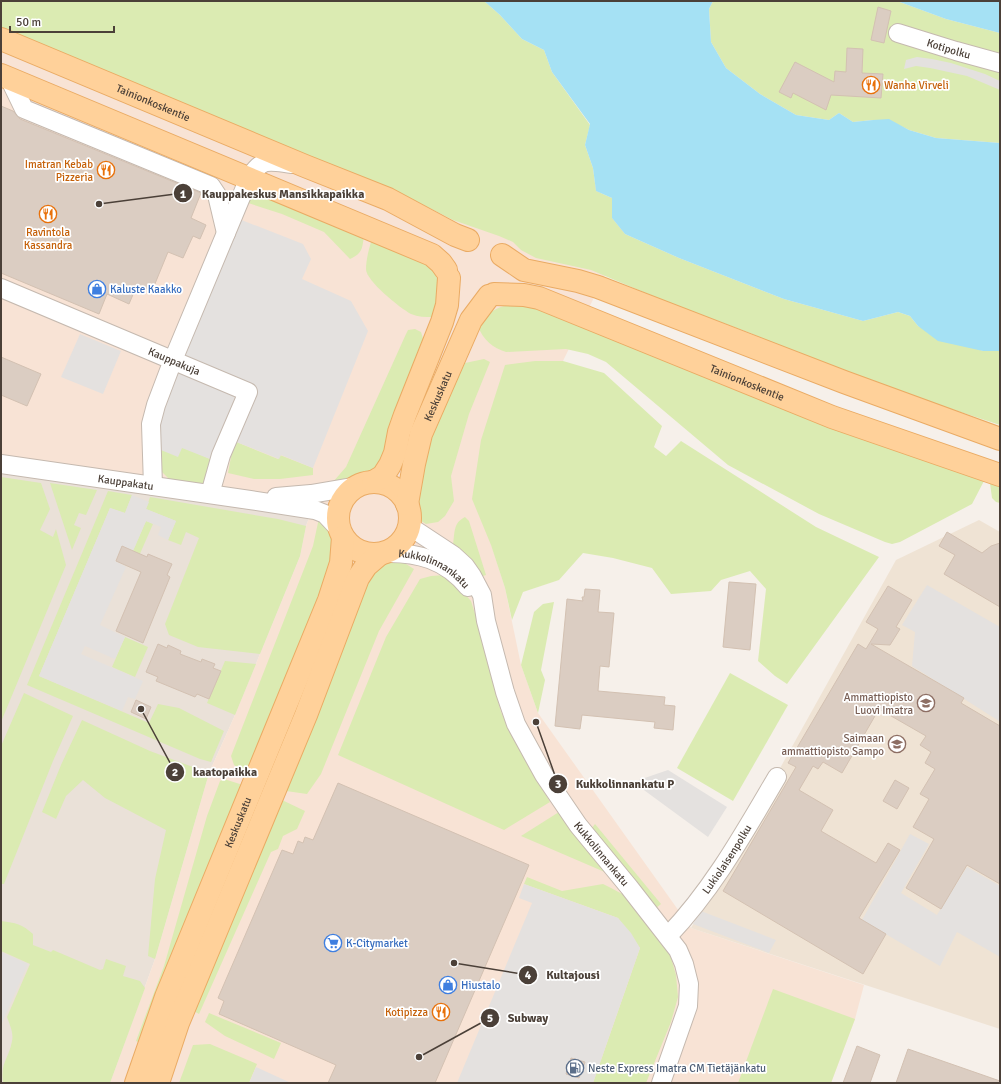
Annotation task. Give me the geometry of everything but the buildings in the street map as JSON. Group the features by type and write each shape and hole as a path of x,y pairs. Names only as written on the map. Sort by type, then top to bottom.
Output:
{"main road":[{"name":"Tainionkoskentie","path":"1,39 305,166 388,199 455,235 468,240"},
{"path":"5,77 432,255 441,263 457,289 471,296 479,298 491,295 506,277 508,269 502,255"},
{"path":"447,274 446,262 450,254 459,245 468,240 483,241 495,248 502,255 524,270 578,281 598,287 844,382 1000,439"},
{"name":"Keskuskatu","path":"366,484 383,476 395,453 399,432 405,415 442,322 446,305 447,274"},
{"name":"Tainionkoskentie","path":"491,295 524,295 539,298 832,417 1000,475"},
{"name":"Keskuskatu","path":"407,504 421,434 471,320 491,295"},
{"path":"382,482 397,490 407,504 410,515 409,526 405,536 399,544 390,550 382,553 369,554 359,551 350,546 341,533 338,514 339,507 346,494 366,484 382,482"},
{"name":"Keskuskatu","path":"136,1083 169,990 329,600 341,563 341,533"},
{"name":"Keskuskatu","path":"158,1083 178,1023 306,715 358,578 366,566 382,553"}],"street":[{"name":"Kotipolku","path":"898,34 1000,63"},
{"path":"5,77 24,109 211,186 217,195 226,232"},
{"name":"Tainionkoskentie","path":"152,486 151,424 156,405 173,360 249,178 257,167 263,163 272,161 305,166"},
{"name":"Kauppakuja","path":"1,288 248,392 221,455 210,494"},
{"name":"Kauppakatu","path":"1,464 315,510 325,514 341,533"},
{"name":"Kauppakatu","path":"250,500 311,494 366,484"},
{"name":"Kukkolinnankatu","path":"409,526 454,555 465,566 478,585 482,595 486,621 505,692 516,724 544,775 578,825 678,950 684,964 689,984 688,1006 661,1083"},
{"name":"Kukkolinnankatu","path":"382,553 401,552 417,555 445,566 458,576 469,589 486,621"},
{"name":"Lukiolaisenpolku","path":"668,936 693,909 735,849 777,777"}],"shaded area":[{"path":"1,1 484,1 625,234 563,361 535,361 491,544 505,588 521,665 538,713 691,928 864,985 855,1019 831,1083 110,1083 155,959 209,773 235,715 300,556 306,526 316,500 1,455"},
{"path":"917,57 951,63 985,74 1000,81 1000,90 967,76 916,66 904,69 906,60"},
{"path":"239,219 303,244 311,259 302,279 351,301 368,331 313,468 281,455 279,459 234,441 215,461 182,448 178,457 156,448 157,420"},
{"path":"80,334 121,351 103,394 61,377"},
{"path":"1,455 316,499 306,526 300,556 235,715 209,773 155,959 110,1083 1,1083"},
{"path":"132,495 149,502 146,509 176,521 168,540 158,535 161,527 146,521 133,551 122,546 115,561 126,567 100,625 125,637 115,659 85,646 81,654 143,681 135,699 128,697 122,711 39,676 110,508 125,513"},
{"name":"Saimaan ammattiopisto Sampo","path":"979,520 1000,532 1000,1029 691,928 896,560"},
{"path":"927,585 1000,627 999,721 912,666 915,632 902,625"},
{"path":"668,770 727,807 708,837 633,782"},
{"path":"910,834 929,844 901,893 937,915 967,867 1000,886 1000,957 957,932 940,966 862,920"},
{"path":"524,884 618,918 631,933 640,948 593,1083 457,1083 532,903 519,898"},
{"path":"701,911 776,940 769,953 693,924"},
{"path":"1,952 28,964 2,1023 1,1023"},
{"path":"256,1067 291,1083 249,1083"}],"green space":[{"path":"1,1 484,1 500,15 522,39 544,50 552,72 590,125 585,145 593,168 596,191 612,198 612,218 625,234 679,258 784,299 863,321 898,312 910,316 918,326 983,351 1000,351 1000,425 918,398 789,350 591,270 536,258 521,250 513,242 453,220 404,195 1,28"},
{"path":"713,1 897,1 946,19 1000,33 1000,143 936,138 903,127 873,120 853,122 839,113 829,120 796,115 760,94 726,68 711,42 709,9"},
{"path":"250,188 364,236 360,252 350,259 324,232 282,214 245,202"},
{"path":"372,239 421,258 434,270 440,287 432,317 411,314 399,306 371,280 366,269"},
{"path":"515,303 539,307 1000,481 1000,503 996,502 992,498 990,483 984,481 972,504 900,542 892,544 885,542 819,514 728,465 606,362 588,354 566,349 506,352 493,346 480,331 478,326 489,313 503,306"},
{"path":"415,329 421,332 425,345 386,458 372,472 357,478 333,482 346,467 408,330"},
{"path":"484,359 490,362 469,414 451,476 454,501 445,516 438,522 426,524 421,521 418,501 430,435 442,407 465,363"},
{"path":"535,361 563,361 604,373 662,426 654,447 666,456 681,441 816,527 879,557 787,684 758,661 766,589 750,571 721,580 711,591 671,594 652,568 613,558 583,553 559,580 523,592 512,620 505,588 491,545 472,499 481,440 505,365"},
{"path":"234,441 278,459 280,455 313,468 313,475 280,479 254,479 228,473"},
{"path":"182,447 215,461 203,485 171,481 159,469 156,448"},
{"path":"1,477 41,483 50,509 40,530 53,537 56,529 66,565 1,722"},
{"path":"50,483 97,490 86,515 79,513 74,525 81,528 72,550"},
{"path":"108,491 132,495 125,513 110,508 39,676 149,723 158,704 179,708 224,731 211,762 200,759 27,685"},
{"path":"150,497 278,519 306,526 300,556 260,654 198,647 169,635 165,624 199,538 186,532 181,545 168,540 176,521 146,509"},
{"path":"465,517 469,521 486,575 480,577 453,545 456,525"},
{"path":"319,518 330,528 337,552 142,1044 136,1041 164,966 207,816 220,781 224,779 243,785 247,775 234,765 231,756 313,546"},
{"path":"146,521 153,524 139,556 132,553"},
{"path":"398,559 414,569 379,631 321,774 307,794 286,791 282,800 305,811 297,829 283,836 278,849 271,852 199,1014 190,1009 362,581 380,562"},
{"path":"445,575 455,583 471,601 501,712 522,754 550,802 504,830 338,755 386,637 420,579 431,576"},
{"path":"554,602 541,670 545,680 538,713 521,665 534,612 543,604"},
{"path":"125,637 148,647 135,677 112,667"},
{"path":"225,661 256,664 235,715 207,703"},
{"path":"730,673 788,705 733,801 677,768"},
{"path":"24,693 73,716 53,761 4,884 1,884 1,746"},
{"path":"82,720 150,751 209,773 155,959 148,956 155,879 166,830 105,798 83,780 66,796 56,819 42,812 61,765"},
{"path":"559,812 607,873 521,836"},
{"path":"595,824 661,904 656,908 592,828"},
{"path":"527,877 562,891 603,884 626,896 670,954 676,975 678,997 671,1022 646,1083 593,1083 640,948 618,918 524,884"},
{"path":"1,921 18,924 33,934 33,945 51,952 53,950 100,970 103,969 106,959 126,966 123,976 140,981 145,988 110,1083 3,1083 2,1076 4,1065 11,1047 12,1038 11,1028 7,1017 30,964 1,951"},
{"path":"773,989 855,1019 831,1083 738,1083"},
{"path":"209,1013 281,1043 274,1059 225,1036 205,1022"},
{"path":"210,1044 257,1064 249,1083 179,1083 193,1045"}],"water":[{"path":"484,1 713,1 709,9 711,42 726,68 760,94 796,115 829,120 839,113 853,122 889,119 909,130 936,138 1000,143 1000,351 983,351 938,341 918,326 910,316 898,312 863,321 784,299 679,258 625,234 612,218 612,198 596,191 593,168 585,145 590,124 552,72 544,50 522,39 500,15"},
{"path":"897,1 1000,1 1000,33 946,19"}],"place":[{"name":"Wanha Virveli","path":"871,85"},
{"name":"Imatran Kebab Pizzeria","path":"106,170"},
{"name":"Kauppakeskus Mansikkapaikka","path":"99,204"},
{"name":"Ravintola Kassandra","path":"48,214"},
{"name":"Kaluste Kaakko","path":"97,289"},
{"name":"Ammattiopisto Luovi Imatra","path":"926,703"},
{"name":"kaatopaikka","path":"141,709"},
{"name":"Kukkolinnankatu P","path":"536,722"},
{"name":"Saimaan ammattiopisto Sampo","path":"897,744"},
{"name":"K-Citymarket","path":"333,943"},
{"name":"Kultajousi","path":"454,963"},
{"name":"Hiustalo","path":"448,985"},
{"name":"Kotipizza","path":"441,1012"},
{"name":"Subway","path":"419,1057"},
{"name":"Neste Express Imatra CM Tietäjänkatu","path":"575,1068"}]}
